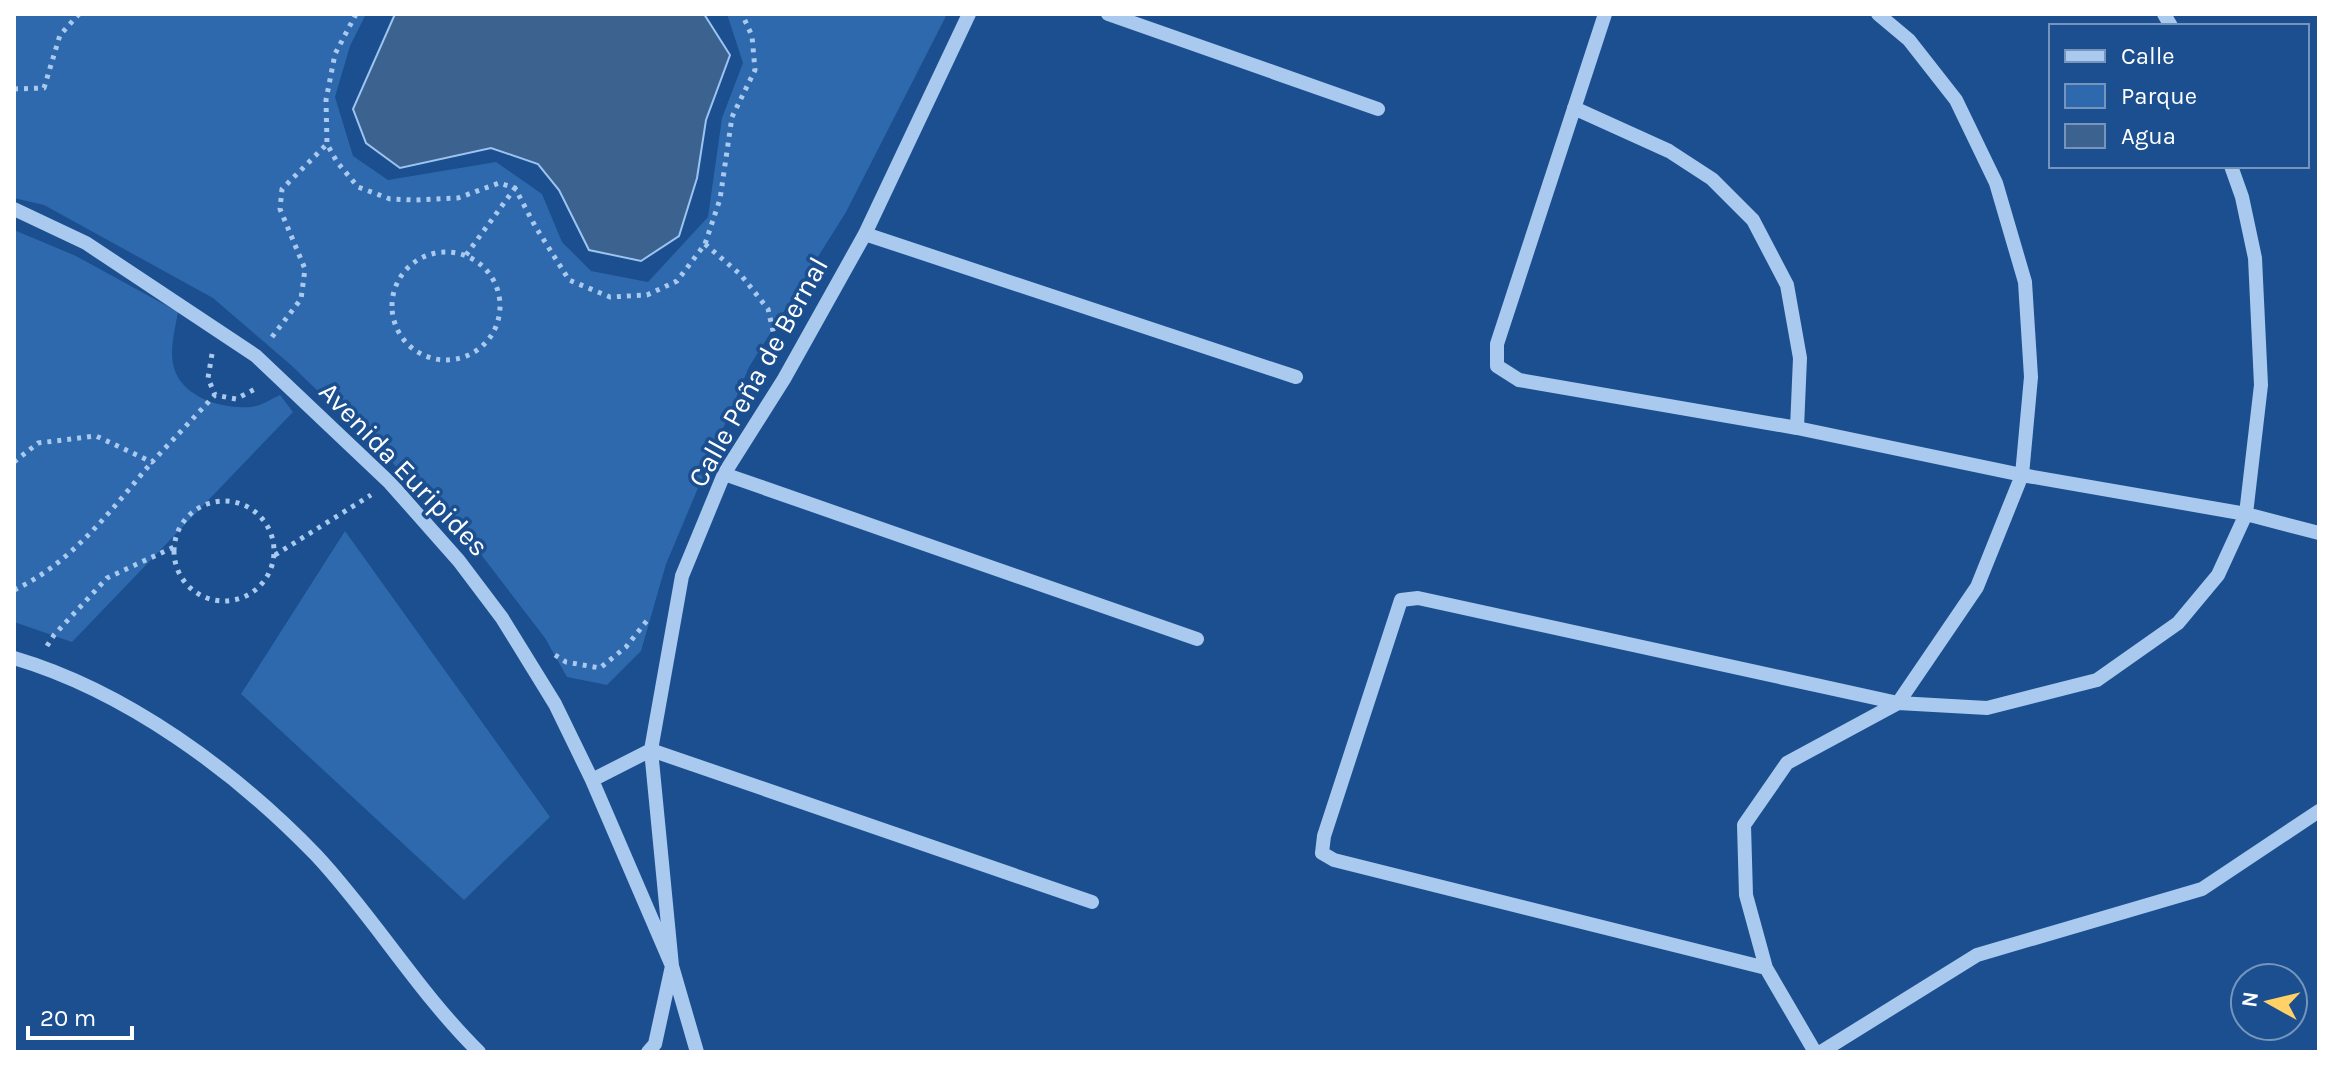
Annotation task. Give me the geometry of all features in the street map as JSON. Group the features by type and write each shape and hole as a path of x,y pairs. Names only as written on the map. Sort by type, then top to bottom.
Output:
{"street":[{"name":"Calle Peña de Bernal","path":"672,966 651,750 682,576 724,474 784,379 865,234 969,14"},
{"path":"1108,14 1378,109"},
{"path":"1605,14 1497,344 1497,366 1519,380 1797,428 2022,475 2246,514 2319,533"},
{"path":"1815,1052 1766,968 1746,895 1744,825 1787,763 1898,703 1977,587 2022,475 2031,377 2025,282 1996,183 1956,100 1909,40 1878,14"},
{"path":"1574,108 1669,151 1712,179 1753,220 1787,285 1800,358 1797,428"},
{"path":"1766,968 1334,860 1322,853 1324,836 1401,600 1418,598 1898,703 1987,708 2097,680 2178,623 2218,575 2246,514 2261,385 2255,258 2242,197 2232,168"},
{"name":"Avenida Euripides","path":"14,209 86,243 256,356 390,483 459,561 502,618 555,704 592,780 672,966"},
{"path":"865,234 1296,377"},
{"path":"724,474 1197,639"},
{"path":"14,658 87,685 210,759 316,856 479,1052"},
{"path":"592,780 651,750 1092,902"},
{"path":"1821,1052 1977,955 2202,889 2319,811"},
{"path":"648,1052 655,1044 672,966"},
{"path":"672,966 697,1052"}],"path":[{"path":"14,89 44,88 60,35 79,14"},
{"path":"356,14 335,54 326,100 327,144 337,162 358,187 390,199 458,198 499,183 515,188 569,280 610,297 647,295 677,281 705,244 720,199 732,117 755,70 752,36 742,14"},
{"path":"256,356 301,299 305,269 280,209 282,189 327,144"},
{"path":"466,255 515,188"},
{"path":"705,244 741,275 768,309 784,379"},
{"path":"448,252 466,255 485,268 497,287 501,310 494,331 480,349 459,359 438,360 418,353 402,338 394,318 393,297 401,276 429,254 448,252"},
{"path":"215,395 208,378 211,356 224,332"},
{"path":"215,395 236,399 255,389 272,371"},
{"path":"14,590 34,581 94,530 215,395"},
{"path":"14,462 38,443 96,436 152,462"},
{"path":"274,556 390,483"},
{"path":"229,501 258,514 268,526 274,556 262,585 235,600 220,601 204,597 191,589 181,577 175,562 175,546 187,518 199,508 214,502 229,501"},
{"path":"35,664 54,635 107,578 175,546"},
{"path":"553,653 566,662 600,668 626,647 654,612"}],"green space":[{"path":"17,14 366,14 350,46 335,97 353,156 388,180 496,162 542,194 562,242 591,271 648,282 708,217 722,118 743,63 727,14 947,14 846,212 749,367 666,564 641,651 607,685 567,677 545,638 463,531 292,366 213,298 44,205 14,198 14,17"},
{"path":"14,230 76,256 178,312 172,354 174,368 186,387 195,394 205,400 240,407 258,405 280,395 293,412 72,642 14,622"},
{"path":"345,531 550,817 464,900 241,694"}],"water":[{"path":"395,14 704,14 730,55 706,120 697,178 679,236 641,261 589,250 559,190 538,164 491,148 400,168 366,143 353,109"}]}
